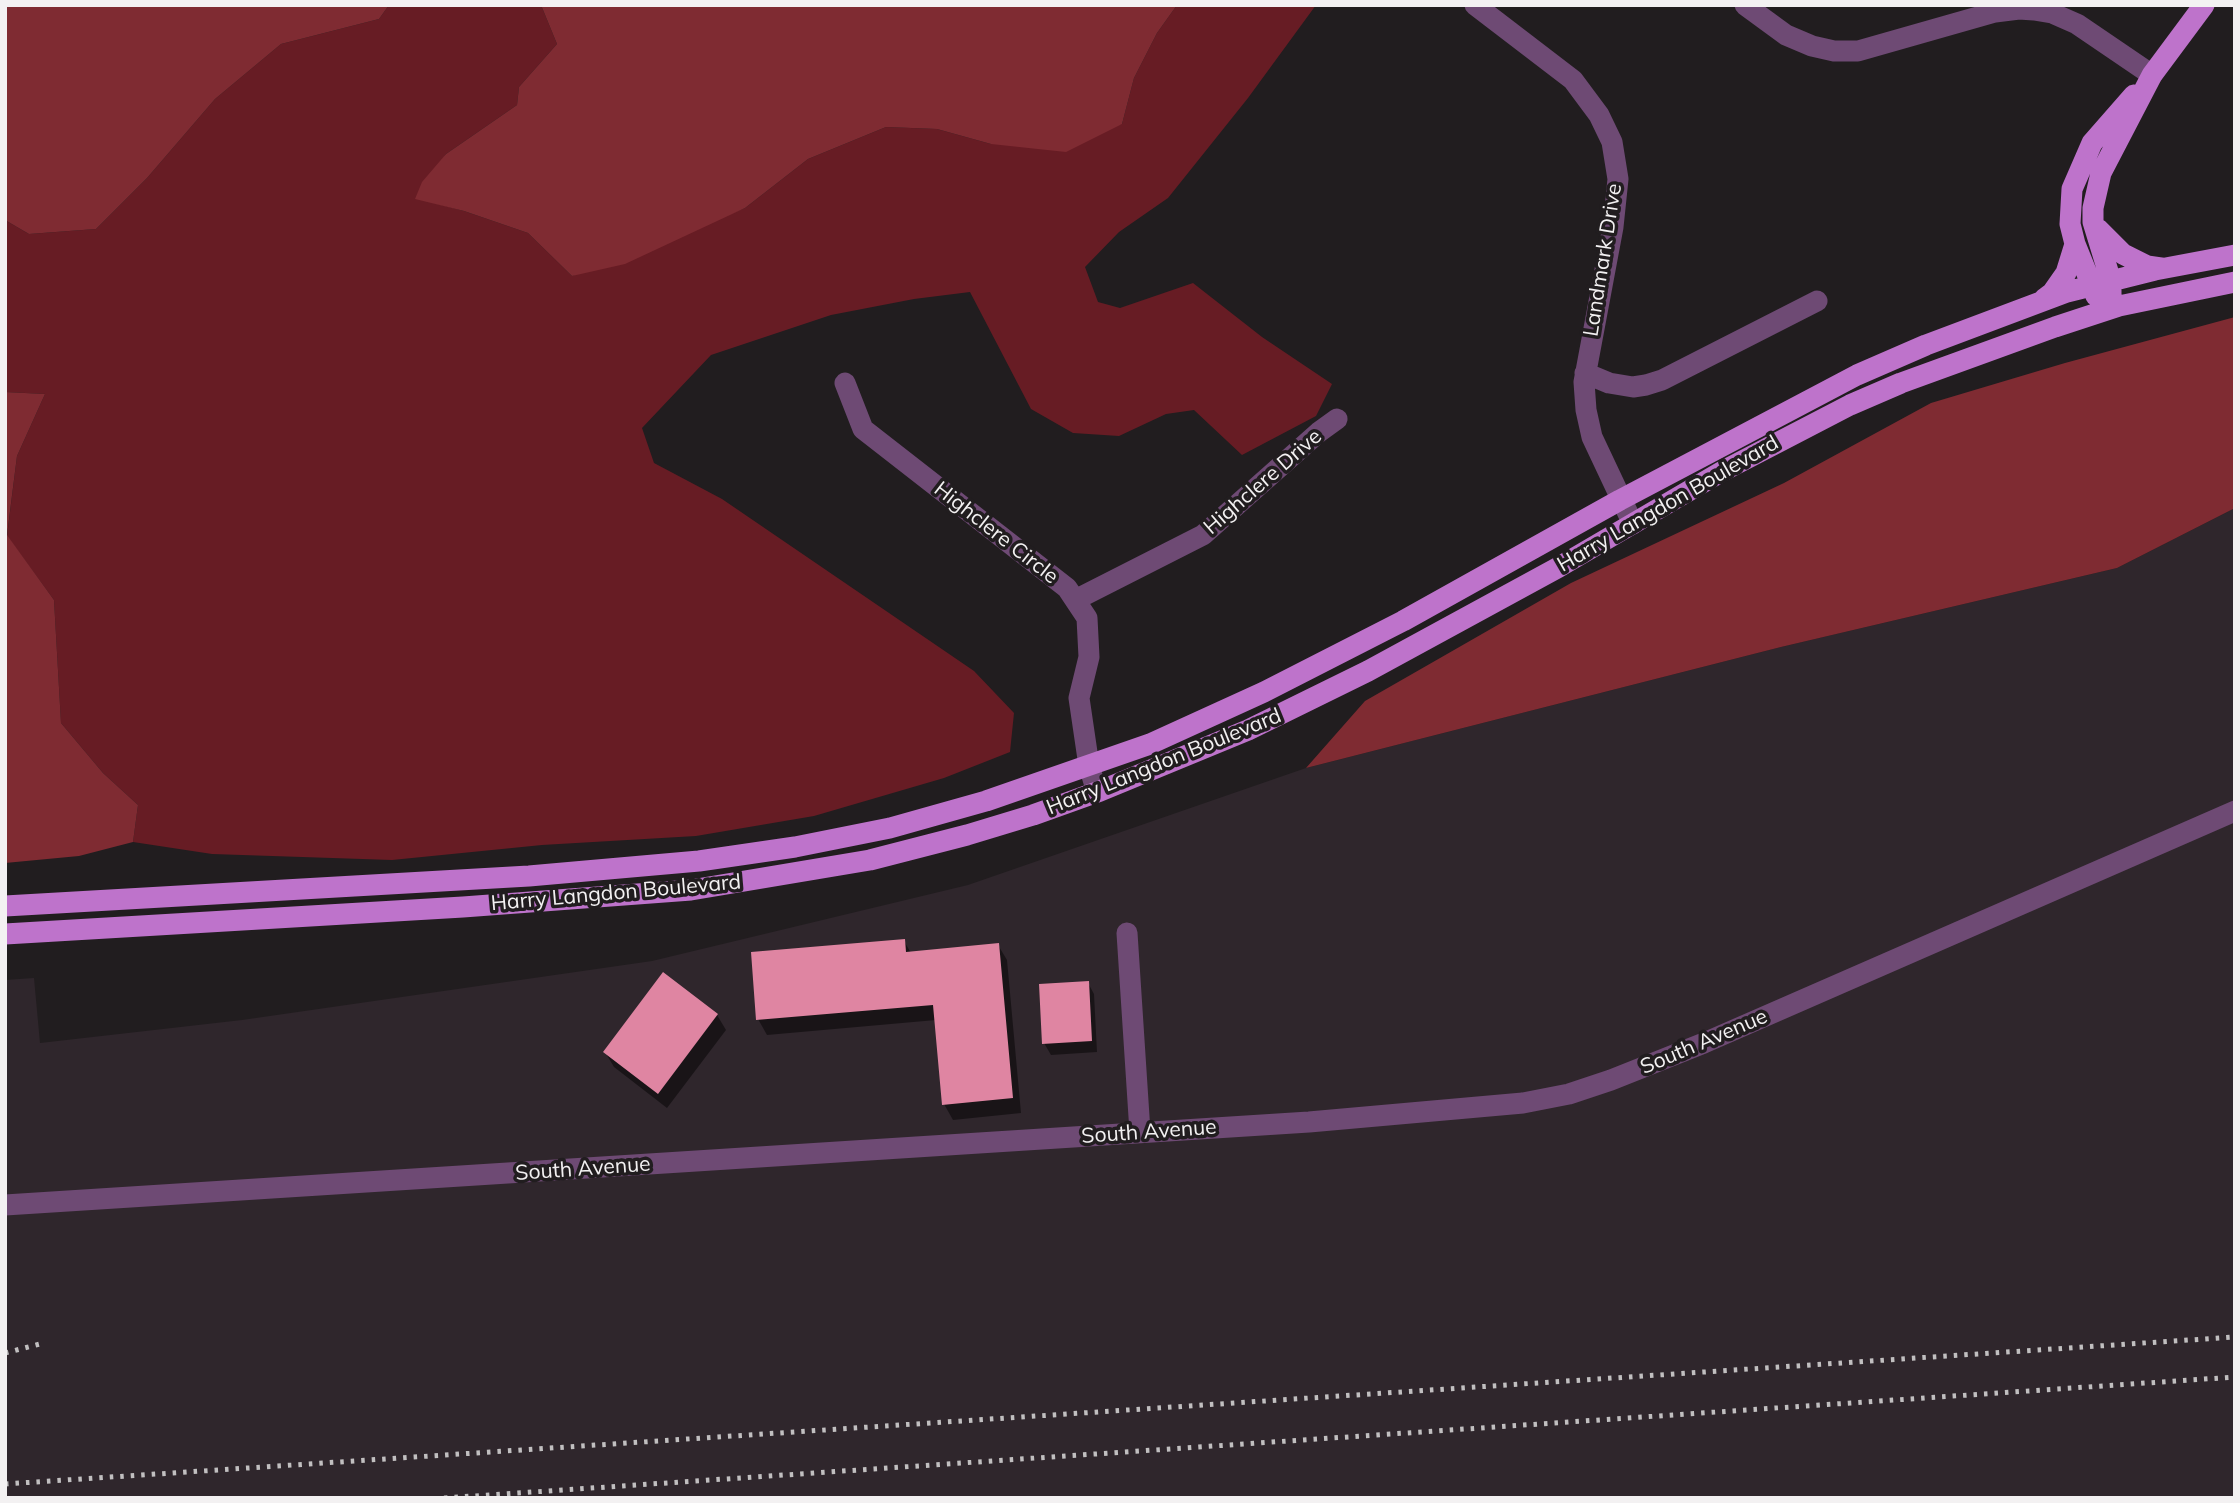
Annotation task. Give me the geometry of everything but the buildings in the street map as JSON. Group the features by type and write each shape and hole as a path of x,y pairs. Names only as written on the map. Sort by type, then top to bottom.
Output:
{"main road":[{"path":"2101,284 2075,244 2070,223 2072,189 2084,157 2105,125 2152,75 2204,5"},
{"path":"2105,311 2093,208 2101,173 2152,75"},
{"path":"2093,222 2123,254 2147,266 2163,269"},
{"path":"2039,302 2052,293 2066,273 2075,244"},
{"name":"Harry Langdon Boulevard","path":"5,906 529,876 699,862 890,828 986,801 1150,744 1265,692 1403,621 1620,499 1857,375 1926,345 2039,302 2163,269 2235,255"},
{"name":"Harry Langdon Boulevard","path":"5,934 463,907 691,890 870,860 1020,819 1097,792 1248,730 1368,671 1792,433 1850,405 2021,339 2105,311 2166,295 2235,282"}],"street":[{"name":"Landmark Drive","path":"1475,5 1573,80 1599,115 1612,142 1618,179 1613,227 1585,373 1586,410 1592,437 1633,523"},
{"path":"1745,5 1786,35 1812,46 1846,51 1880,46 1995,12 2019,9 2052,13 2077,24 2152,75"},
{"path":"1585,373 1609,383 1633,387 1646,385 1662,380 1817,301"},
{"name":"Highclere Circle","path":"845,383 863,429 1067,588 1087,618 1089,657 1079,698 1089,766 1097,792"},
{"name":"Highclere Drive","path":"1075,600 1203,535 1337,419"},
{"name":"South Avenue","path":"5,1205 1309,1122 1523,1103 1569,1094 1611,1080 1716,1037 2235,811"},
{"path":"1127,933 1140,1132"}],"shaded area":[{"path":"5,5 389,5 379,19 281,44 215,99 147,178 96,229 29,234 5,220"},
{"path":"389,5 541,5 557,44 519,87 517,105 446,154 416,198 528,233 572,276 745,208 808,159 886,127 937,129 991,144 1122,124 1134,78 1157,33 1177,5 1316,5 1248,98 1168,198 1119,232 1085,267 1098,302 1120,308 1193,283 1262,337 1332,384 1316,416 1242,455 1194,410 1166,414 1119,436 1073,433 1031,409 970,292 914,299 831,315 711,355 642,428 654,463 722,499 974,671 1014,713 1010,752 944,778 814,816 696,836 542,845 392,860 212,854 133,842 138,805 103,773 61,723 54,600 7,536 17,456 45,394 5,392 5,220 29,234 96,229 147,178 215,99 281,44 379,19"},
{"path":"541,5 1177,5 1157,33 1134,78 1122,124 1066,152 991,144 937,129 886,127 808,159 745,208 625,264 572,276 528,233 464,211 415,199 422,182 446,154 517,105 519,87 557,44"},
{"path":"2235,317 2235,508 2117,568 1781,647 1306,768 1365,701 1571,583 1784,483 1931,403"},
{"path":"5,392 45,394 17,456 7,535 54,600 61,723 103,773 138,805 133,842 79,856 5,863"},
{"path":"2235,508 2235,1498 5,1498 5,980 34,978 40,1043 242,1020 652,961 968,885 1306,768 1781,647 2117,568"}],"railway":[{"path":"5,1484 2235,1337"},
{"path":"5,1353 40,1344"},
{"path":"444,1498 2235,1377"}]}
